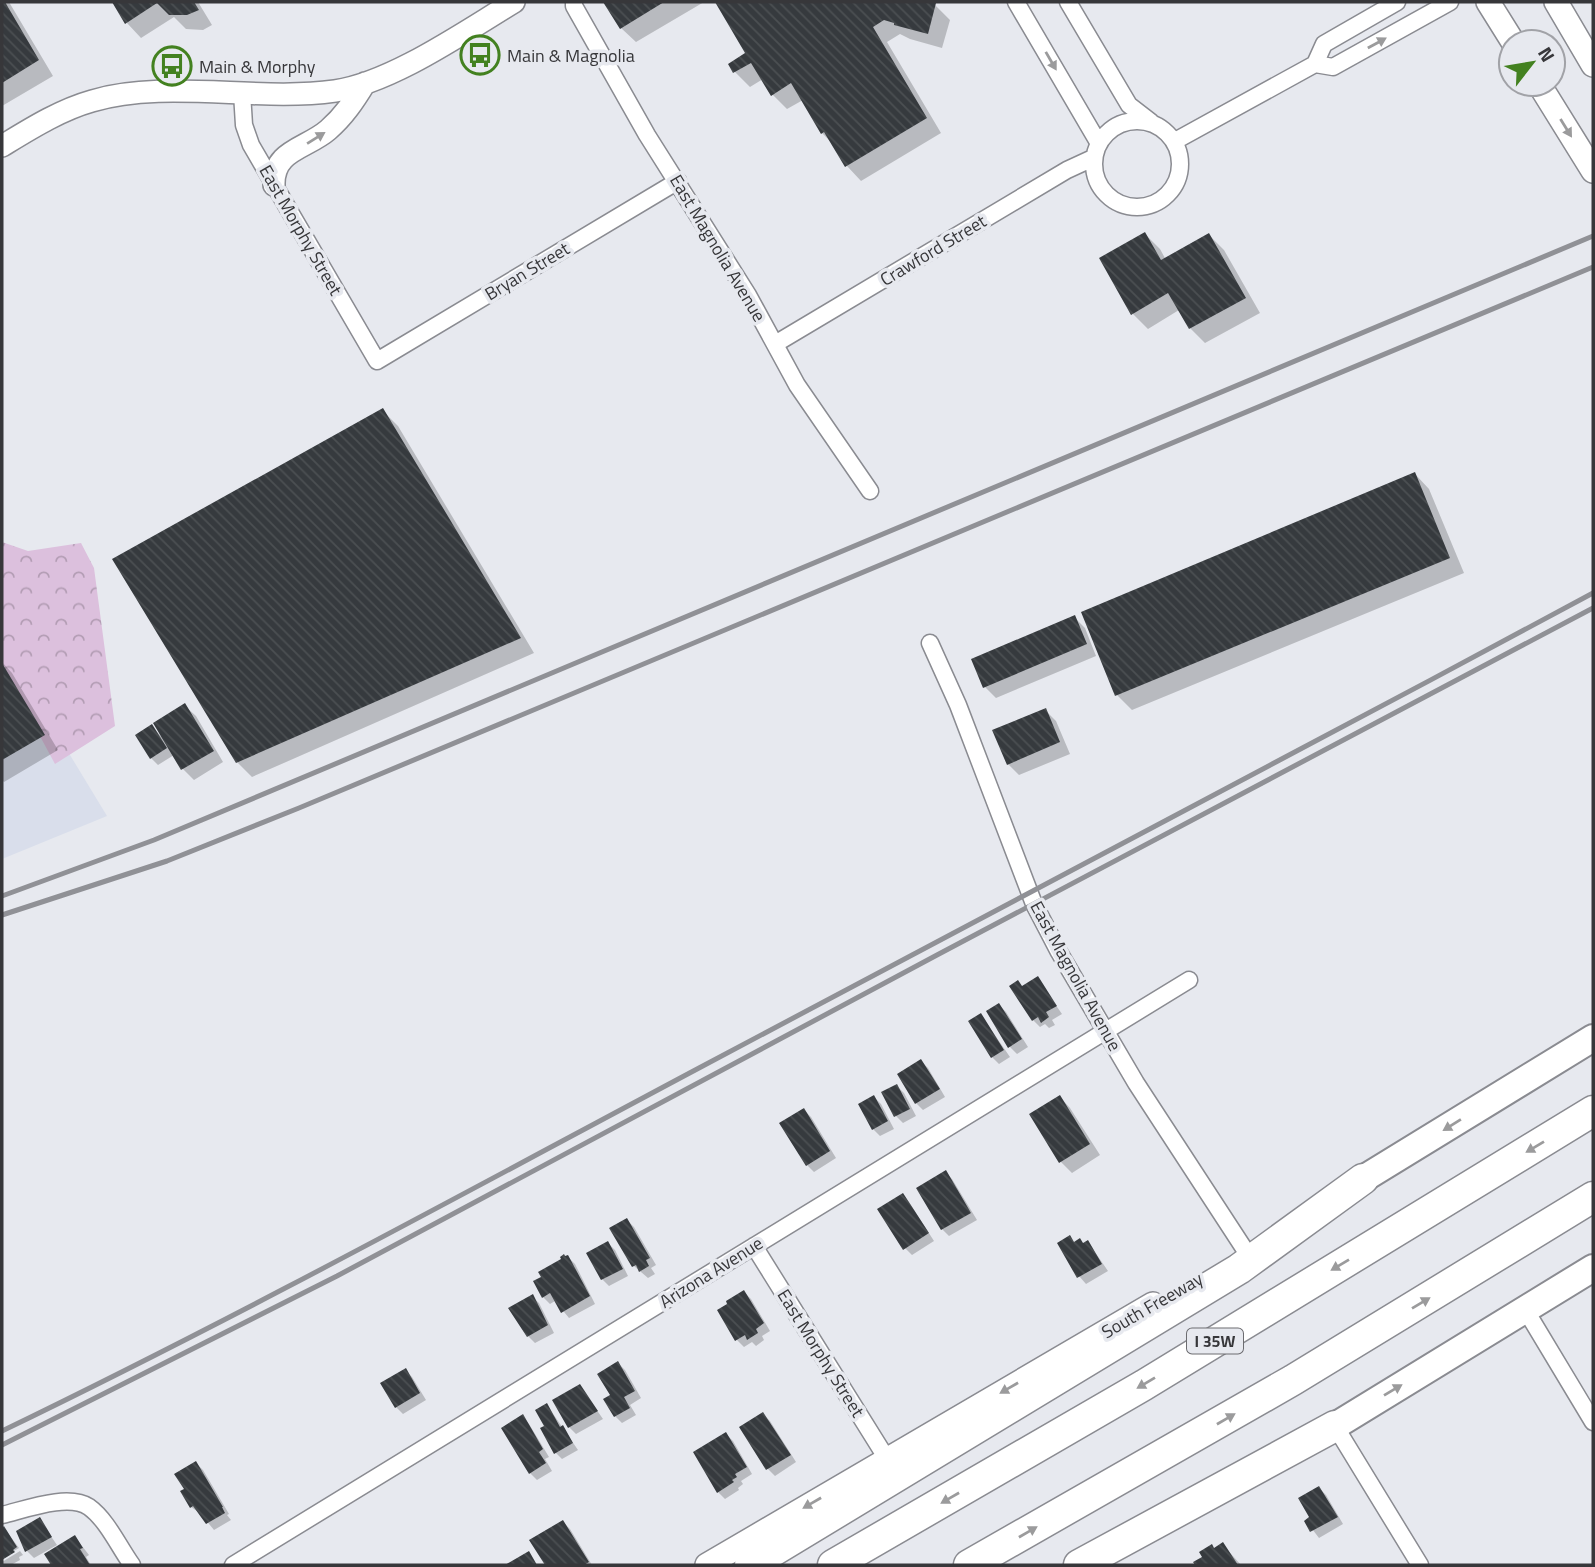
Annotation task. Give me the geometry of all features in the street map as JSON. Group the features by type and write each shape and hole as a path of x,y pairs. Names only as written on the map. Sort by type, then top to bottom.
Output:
{"highway":[{"name":"I 35W","path":"833,1565 1144,1385 1593,1111"},
{"path":"750,1565 1240,1269 1363,1179"},
{"path":"969,1565 1293,1380 1593,1197"},
{"path":"1079,1565 1335,1426"}],"main road":[{"path":"1488,2 1504,28"},
{"path":"1556,2 1593,65"},
{"path":"1548,98 1593,171"},
{"name":"South Freeway","path":"707,1565 1245,1250 1593,1038"},
{"path":"1102,1565 1593,1268"}],"street":[{"path":"2,146 41,123 92,100 151,92 307,94 337,91 365,83 405,65 514,2"},
{"name":"East Magnolia Avenue","path":"574,2 647,135 678,181 797,385 870,491"},
{"path":"1037,2 1019,6 1095,150 1098,186 1119,205 1146,208 1170,194 1182,169 1175,141 1129,105 1068,2"},
{"path":"1175,141 1315,64 1324,44 1397,2"},
{"path":"1315,64 1333,67 1450,2"},
{"path":"274,185 278,163 326,132 350,108 365,83"},
{"name":"East Morphy Street","path":"242,93 243,117 251,145 377,361"},
{"path":"1095,150 1121,122 1151,122"},
{"name":"Crawford Street","path":"775,344 1067,170 1095,150"},
{"name":"Bryan Street","path":"377,361 678,181"},
{"name":"East Magnolia Avenue","path":"930,643 958,705 1034,904 1136,1083 1245,1250"},
{"name":"Arizona Avenue","path":"233,1565 1189,980"},
{"name":"East Morphy Street","path":"754,1246 887,1459"},
{"path":"1525,1310 1593,1422"},
{"path":"1335,1426 1420,1565"},
{"path":"2,1515 57,1502 74,1502 88,1507 103,1523 132,1565"}],"shaded area":[{"path":"2,643 107,816 2,859"}],"green space":[{"path":"2,542 28,551 81,543 94,568 115,726 55,764 2,666"}],"building":[{"path":"2,2 5,2 39,60 2,83"},
{"path":"112,2 194,2 199,10 187,15 169,15 157,3 125,24"},
{"path":"603,2 664,2 620,29"},
{"path":"715,2 936,3 928,34 884,20 873,27 927,118 845,167 824,132 821,134 791,83 771,96 751,63 733,73 728,64 745,53"},
{"path":"1145,232 1161,260 1209,233 1246,298 1189,329 1168,293 1131,315 1099,258"},
{"path":"383,408 521,638 236,763 112,559"},
{"path":"1415,472 1450,558 1115,696 1081,612"},
{"path":"1075,615 1087,644 983,688 971,659"},
{"path":"2,663 45,735 2,760"},
{"path":"185,703 214,751 181,770 153,723"},
{"path":"1046,708 1060,742 1007,765 992,730"},
{"path":"152,724 167,748 150,759 135,735"},
{"path":"1038,976 1057,1006 1046,1012 1049,1017 1041,1023 1038,1017 1032,1021 1009,986 1018,980 1022,986"},
{"path":"999,1003 1022,1039 1008,1048 986,1011"},
{"path":"981,1013 1004,1050 991,1058 968,1021"},
{"path":"921,1059 940,1089 915,1104 897,1074"},
{"path":"897,1084 910,1109 894,1117 881,1092"},
{"path":"874,1095 888,1121 872,1130 858,1104"},
{"path":"1060,1095 1090,1144 1059,1163 1029,1114"},
{"path":"804,1108 830,1151 806,1166 779,1123"},
{"path":"946,1170 971,1213 941,1230 916,1188"},
{"path":"903,1193 929,1233 903,1250 877,1209"},
{"path":"627,1218 650,1258 646,1260 649,1266 639,1272 636,1265 632,1267 609,1228"},
{"path":"1070,1235 1074,1242 1080,1238 1083,1243 1088,1240 1102,1264 1077,1278 1057,1243"},
{"path":"608,1241 623,1269 601,1280 586,1253"},
{"path":"564,1254 568,1255 590,1296 561,1313 550,1293 542,1298 533,1281 541,1277 538,1272 561,1259"},
{"path":"744,1290 764,1323 756,1329 758,1333 747,1340 745,1335 735,1341 717,1310"},
{"path":"533,1294 548,1325 527,1337 508,1308"},
{"path":"618,1361 635,1391 624,1397 630,1408 614,1417 603,1399 610,1395 597,1374"},
{"path":"406,1368 420,1393 395,1408 380,1383"},
{"path":"580,1384 598,1411 568,1428 552,1400"},
{"path":"547,1403 560,1427 563,1425 573,1443 554,1454 540,1428 544,1426 535,1410"},
{"path":"763,1412 791,1455 766,1470 739,1427"},
{"path":"523,1414 543,1449 539,1452 546,1463 529,1474 501,1428"},
{"path":"726,1432 747,1467 735,1474 737,1477 732,1480 734,1482 717,1493 693,1452"},
{"path":"196,1461 225,1513 206,1524 193,1506 190,1508 180,1491 184,1489 174,1474"},
{"path":"1319,1486 1338,1517 1310,1532 1304,1521 1309,1517 1298,1498"},
{"path":"40,1517 52,1537 25,1552 16,1531"},
{"path":"563,1520 589,1562 584,1565 545,1565 529,1540"},
{"path":"4,1526 17,1547 13,1550 15,1552 2,1560 2,1528"},
{"path":"75,1535 90,1565 51,1565 44,1554"},
{"path":"1223,1542 1238,1565 1195,1565 1193,1562 1202,1557 1199,1552 1212,1544 1214,1548"},
{"path":"529,1551 537,1565 505,1565"}],"railway":[{"path":"2,896 154,840 1593,236"},
{"path":"2,915 167,861 299,808 1593,267"},
{"path":"2,1431 352,1253 1593,593"},
{"path":"2,1445 337,1276 1593,608"}],"place":[{"name":"Main & Magnolia","path":"480,55"},
{"name":"Main & Morphy","path":"172,66"}]}
